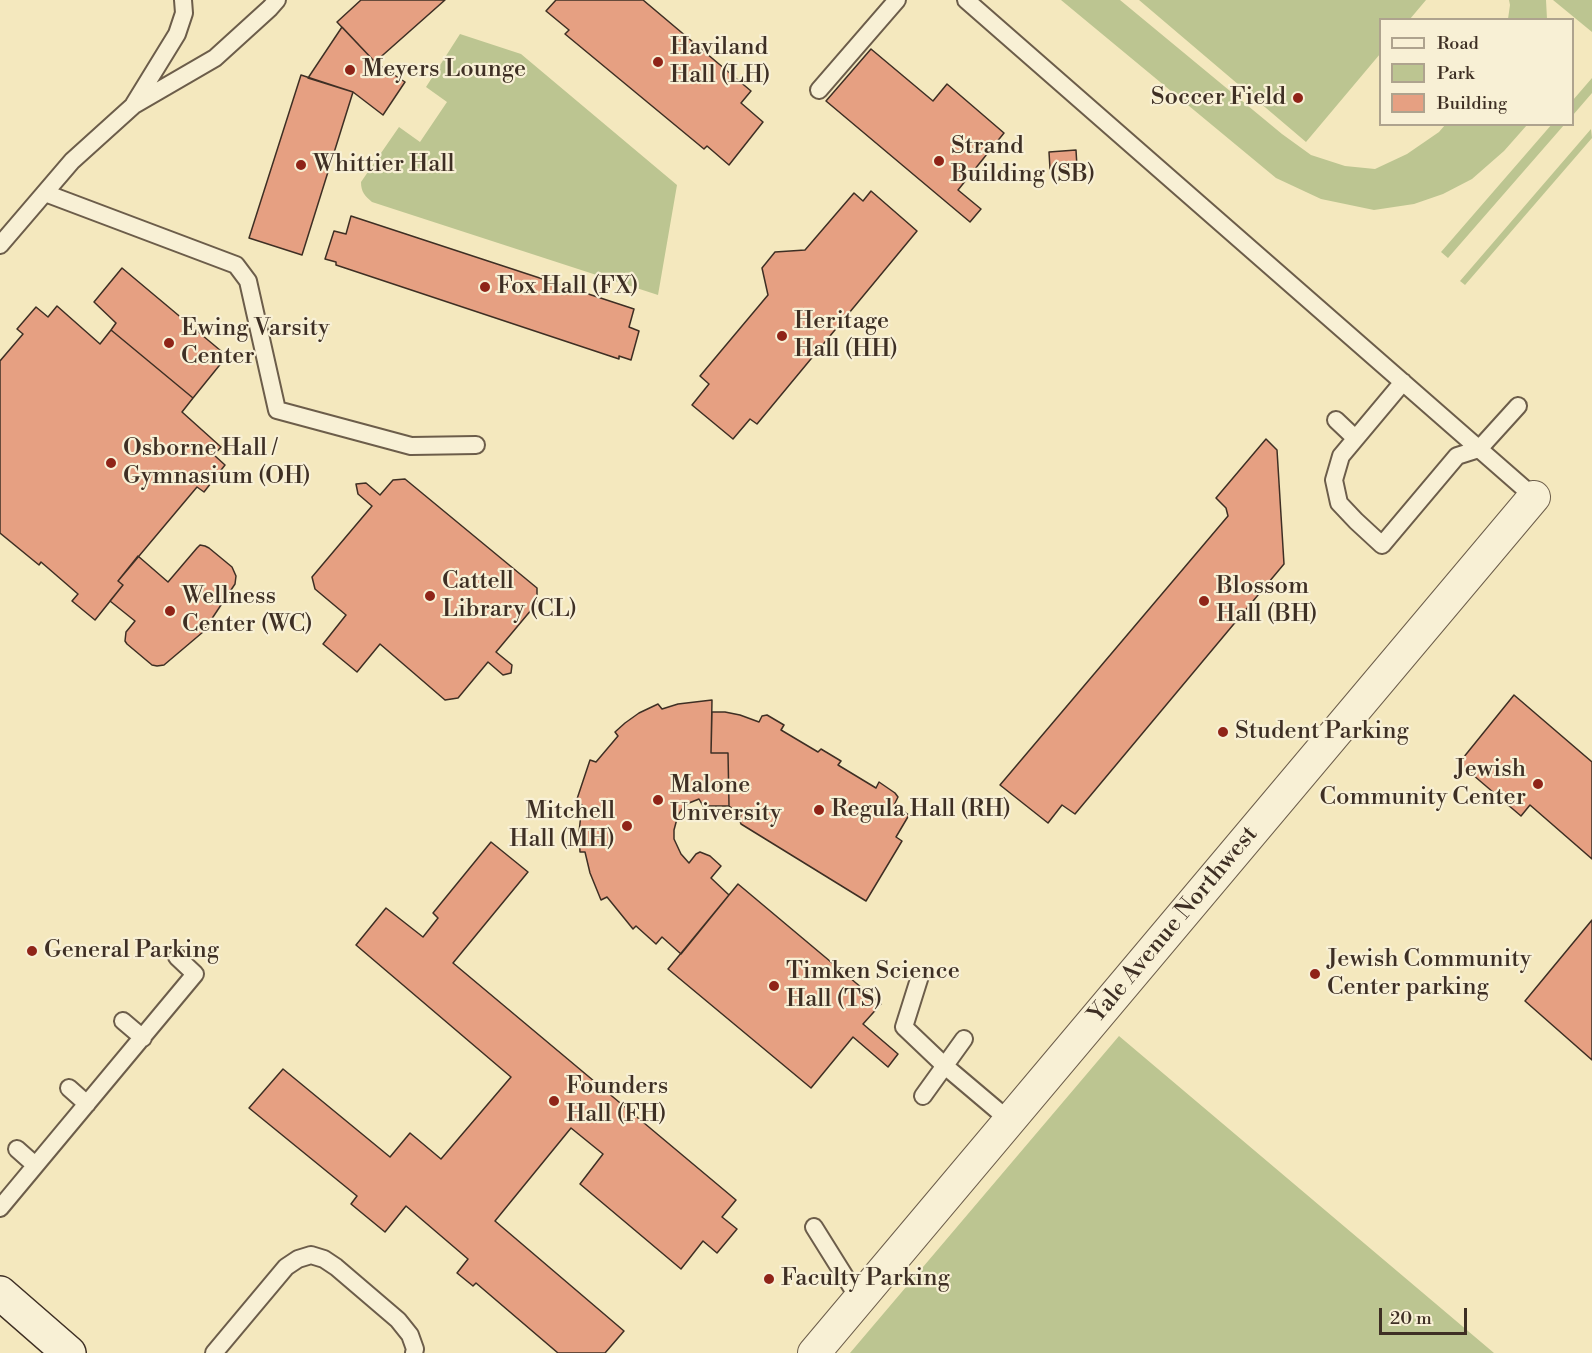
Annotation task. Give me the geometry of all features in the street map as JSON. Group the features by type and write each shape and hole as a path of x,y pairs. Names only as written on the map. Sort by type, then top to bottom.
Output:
{"street":[{"name":"Yale Avenue Northwest","path":"814,1353 1534,497"},
{"path":"0,1293 69,1353"}],"lane":[{"path":"134,105 177,34 184,13 183,0"},
{"path":"0,245 72,161 134,105 215,58 277,0"},
{"path":"819,90 897,0"},
{"path":"966,0 1534,497"},
{"path":"45,193 236,265 248,281 277,410 411,446 476,446"},
{"path":"1403,382 1341,456 1334,480 1340,503 1382,545 1457,456 1479,449 1518,406"},
{"path":"1336,420 1355,438"},
{"path":"0,1208 195,974 177,957"},
{"path":"920,976 904,1027 945,1066 1010,1121"},
{"path":"123,1021 143,1038"},
{"path":"924,1096 964,1040"},
{"path":"69,1088 87,1104"},
{"path":"17,1149 35,1166"},
{"path":"814,1227 859,1299"},
{"path":"214,1353 286,1267 298,1259 311,1255 324,1259 336,1267 398,1320 410,1335 415,1349 414,1353"}],"green space":[{"path":"1061,0 1120,0 1282,134 1311,155 1345,166 1375,169 1407,154 1444,126 1526,126 1504,151 1472,179 1443,194 1414,204 1374,210 1321,199 1276,178"},
{"name":"Soccer Field","path":"1139,0 1426,0 1411,18 1379,18 1379,55 1306,142"},
{"path":"1509,0 1546,0 1547,18 1508,18"},
{"path":"1553,0 1592,0 1592,32"},
{"path":"460,34 521,54 677,185 658,295 372,202 365,196 361,182 399,127 420,142 447,102 426,87"},
{"path":"1592,78 1592,93 1574,114 1574,99"},
{"path":"1550,126 1563,126 1448,258 1441,252"},
{"path":"1591,129 1592,138 1465,285 1460,281"},
{"path":"1119,1036 1494,1353 850,1353"}],"building":[{"path":"361,0 445,0 375,62 337,22"},
{"name":"Haviland Hall (LH)","path":"556,0 643,0 751,91 741,103 763,122 729,165 707,146 704,149 565,34 569,30 546,11"},
{"name":"Meyers Lounge","path":"342,27 375,62 405,82 383,115 353,92 308,78"},
{"name":"Strand Building (SB)","path":"871,49 933,101 947,84 1004,133 958,190 981,209 970,222 826,101"},
{"name":"Whittier Hall","path":"301,75 353,92 302,255 249,238"},
{"path":"1076,150 1077,167 1050,169 1049,152"},
{"name":"Heritage Hall (HH)","path":"871,191 917,231 757,424 750,419 733,439 692,405 709,384 700,376 768,295 762,268 775,252 805,250 854,193 863,201"},
{"name":"Fox Hall (FX)","path":"351,216 634,309 629,327 639,331 631,360 619,356 619,359 336,265 336,262 325,259 334,231 346,234"},
{"name":"Ewing Varsity Center","path":"122,268 227,356 193,398 111,330 116,323 94,302"},
{"name":"Osborne Hall / Gymnasium (OH)","path":"57,306 100,344 111,330 193,398 182,412 221,447 214,455 225,465 204,492 197,487 118,581 123,585 95,620 72,601 78,594 41,562 39,565 0,533 0,361 23,334 17,329 36,307 48,317"},
{"name":"Blossom Hall (BH)","path":"1266,439 1277,450 1284,564 1075,814 1062,805 1048,823 1000,785 1228,516 1226,508 1216,498"},
{"name":"Cattell Library (CL)","path":"405,479 537,588 537,603 496,652 512,665 511,673 503,675 488,662 458,698 445,700 380,644 357,672 323,644 346,615 315,589 312,577 372,506 358,494 356,484 366,483 380,495 393,480"},
{"name":"Wellness Center (WC)","path":"200,545 209,548 232,567 236,576 235,584 203,632 164,665 152,665 125,641 126,632 135,621 110,601 123,585 118,581 138,556 168,582"},
{"name":"Jewish Community Center","path":"1514,695 1592,762 1592,859 1530,805 1521,816 1459,763"},
{"name":"Mitchell Hall (MH)","path":"712,700 711,753 728,753 729,806 703,806 699,799 689,803 678,815 674,839 681,854 689,863 700,852 710,856 721,866 711,878 729,895 681,954 662,937 656,944 636,926 633,929 607,897 601,900 590,873 585,852 580,852 579,832 582,805 576,802 590,760 596,762 618,736 615,732 625,723 658,704 662,709 678,704"},
{"name":"Regula Hall (RH)","path":"712,712 740,715 759,722 762,716 767,715 784,725 781,730 818,752 821,749 841,761 838,765 876,788 879,782 895,793 898,797 894,805 909,815 896,837 902,841 866,901 741,824 739,819 741,815 729,806 728,753 711,753"},
{"name":"Founders Hall (FH)","path":"491,842 528,872 453,963 736,1200 722,1217 737,1229 717,1253 703,1241 681,1269 580,1184 603,1154 571,1128 495,1221 624,1331 605,1353 558,1353 476,1283 473,1286 457,1273 468,1259 406,1206 385,1232 351,1204 357,1196 249,1108 283,1069 390,1157 410,1133 441,1159 511,1077 356,945 386,908 423,937 438,918 433,913"},
{"name":"Timken Science Hall (TS)","path":"738,884 881,1004 863,1024 898,1054 888,1067 853,1037 811,1088 668,969"},
{"path":"1592,920 1592,1060 1525,1001"}],"place":[{"name":"Haviland Hall (LH)","path":"658,62"},
{"name":"Meyers Lounge","path":"350,70"},
{"name":"Soccer Field","path":"1298,98"},
{"name":"Strand Building (SB)","path":"939,161"},
{"name":"Whittier Hall","path":"301,165"},
{"name":"Fox Hall (FX)","path":"485,287"},
{"name":"Heritage Hall (HH)","path":"782,336"},
{"name":"Ewing Varsity Center","path":"169,343"},
{"name":"Osborne Hall / Gymnasium (OH)","path":"111,463"},
{"name":"Cattell Library (CL)","path":"430,596"},
{"name":"Blossom Hall (BH)","path":"1204,601"},
{"name":"Wellness Center (WC)","path":"170,611"},
{"name":"Student Parking","path":"1223,732"},
{"name":"Jewish Community Center","path":"1538,784"},
{"name":"Malone University","path":"658,800"},
{"name":"Regula Hall (RH)","path":"819,810"},
{"name":"Mitchell Hall (MH)","path":"627,826"},
{"name":"General Parking","path":"32,951"},
{"name":"Jewish Community Center parking","path":"1315,974"},
{"name":"Timken Science Hall (TS)","path":"774,986"},
{"name":"Founders Hall (FH)","path":"554,1101"},
{"name":"Faculty Parking","path":"769,1279"}]}
